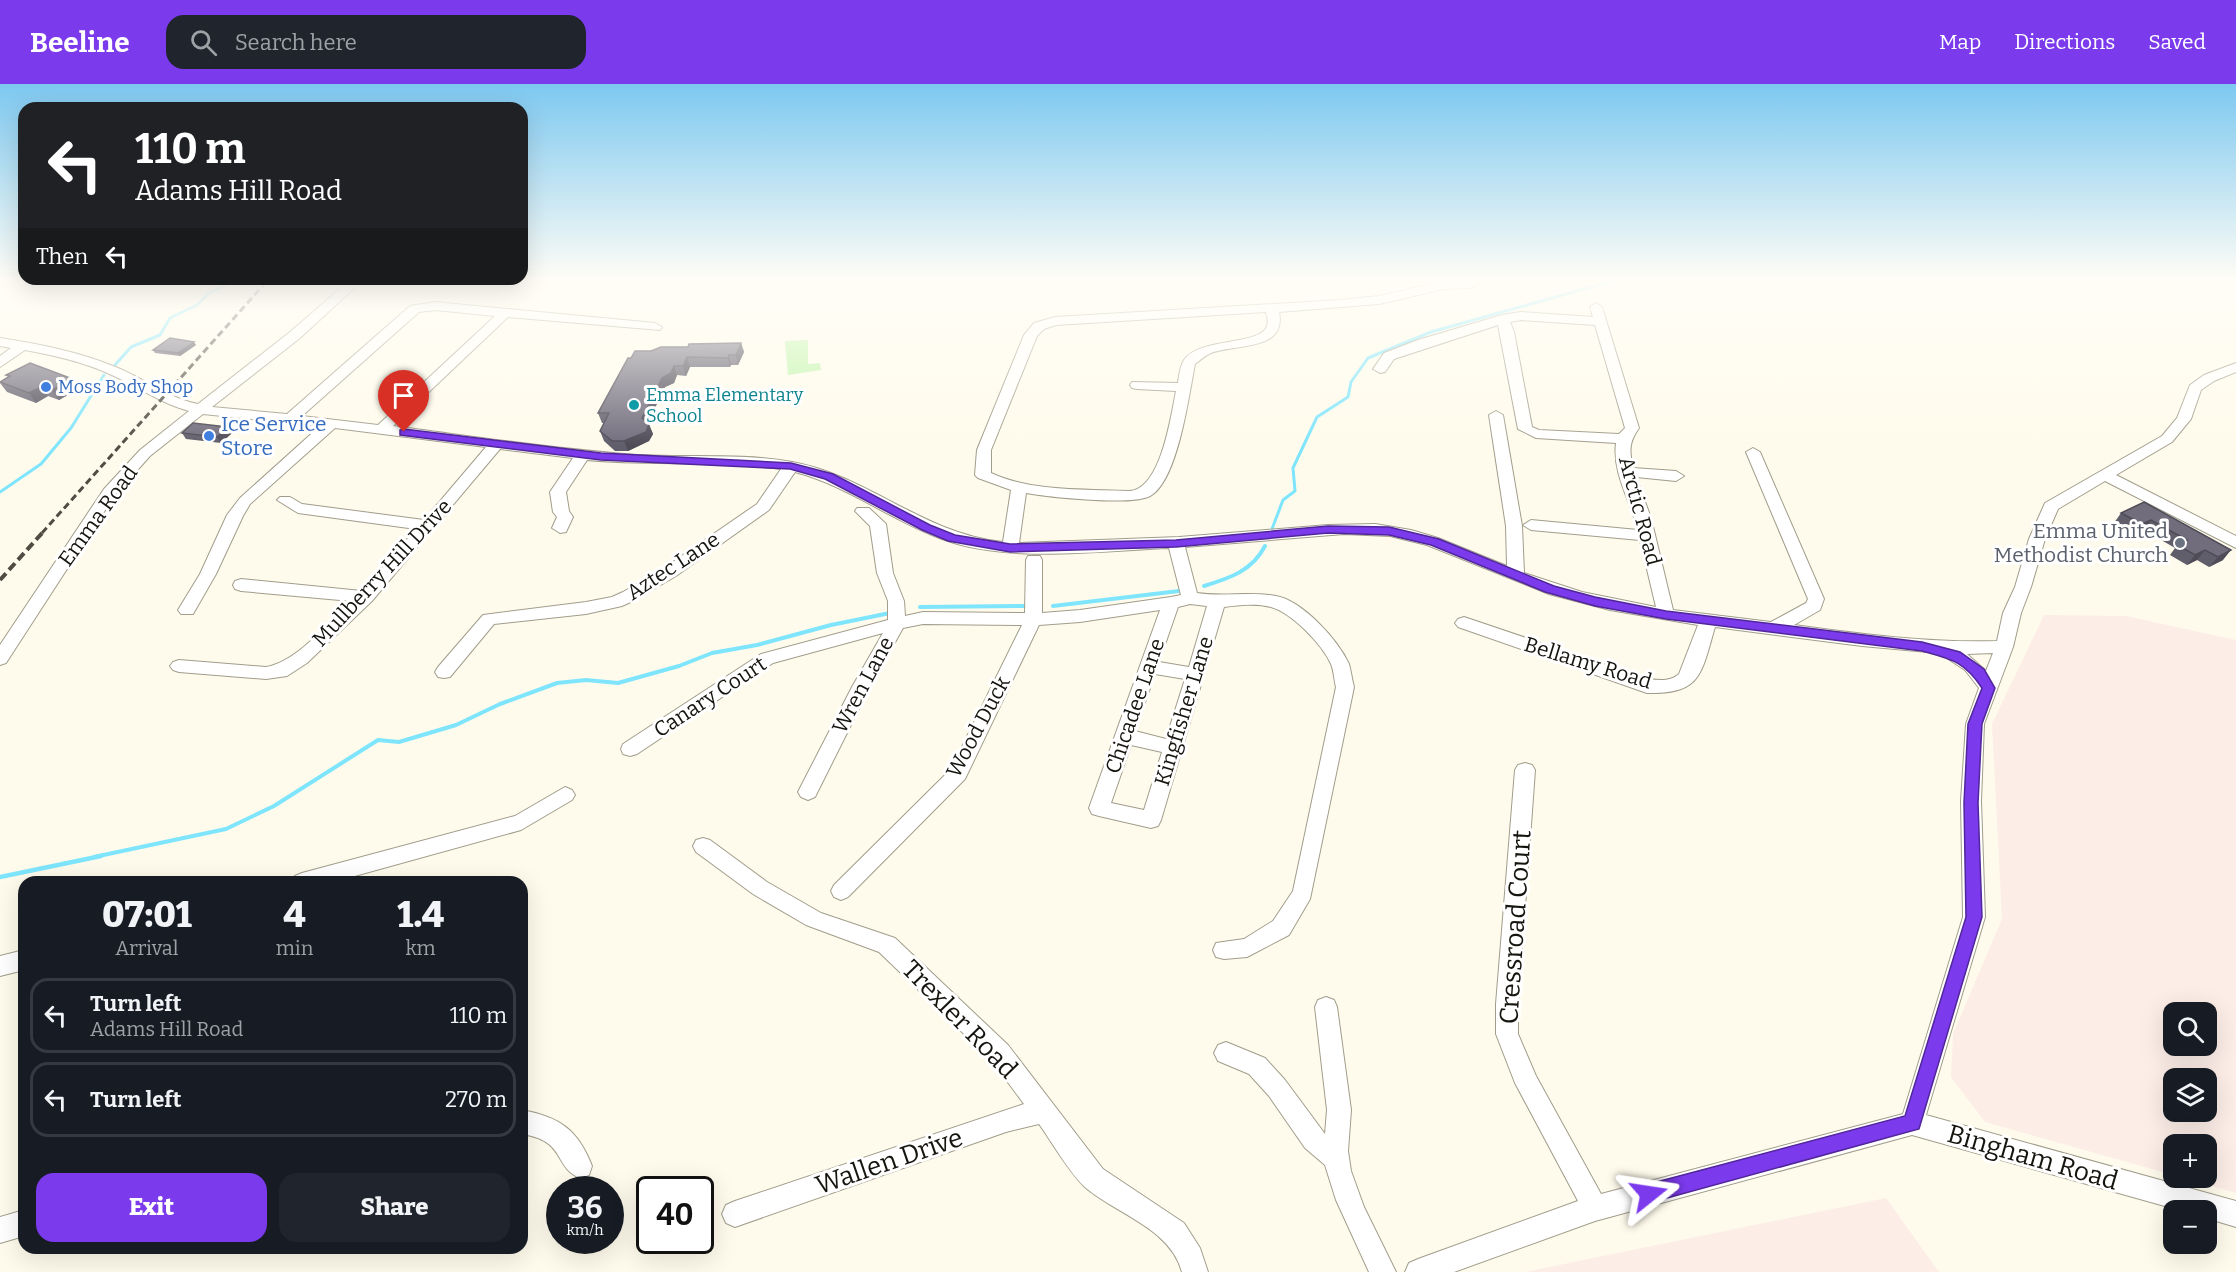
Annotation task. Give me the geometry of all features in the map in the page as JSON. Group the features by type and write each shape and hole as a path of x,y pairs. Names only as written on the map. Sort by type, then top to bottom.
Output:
{"street":[{"name":"Emma Road","path":"0,659 109,492 145,453 294,335"},
{"path":"290,419 386,335"},
{"path":"381,429 481,335"},
{"path":"1031,335 984,450 982,475 995,482 1019,487 1135,496 1146,493 1157,480 1170,448 1189,362 1205,350 1259,339 1265,335"},
{"path":"1380,369 1389,356 1448,335"},
{"path":"1508,335 1525,429 1536,434 1624,439"},
{"name":"Arctic Road","path":"1604,335 1632,428 1624,439 1622,453 1626,472 1648,536 1666,615"},
{"path":"0,342 92,363 127,378 162,398 199,410 332,423 583,455 637,460 753,462 791,466 836,480 926,528 952,538 1010,548 1176,543 1328,530 1382,530 1435,542 1550,589 1595,601 1666,615 1922,646 1954,649 2004,647"},
{"path":"0,363 22,346"},
{"path":"1418,1272 1595,1208 1912,1123 1974,917 1971,803 1975,724 2004,647 2012,613 2051,506 2084,484 2105,475 2167,439 2184,419 2195,388 2209,378 2236,367"},
{"path":"1137,385 1183,387"},
{"path":"1496,415 1514,526 1516,576"},
{"path":"187,609 208,574 235,515 245,501 332,423"},
{"name":"Mullberry Hill Drive","path":"179,666 266,673 281,671 301,659 366,597 497,444"},
{"path":"1753,452 1816,599 1814,606 1773,629"},
{"path":"560,528 565,517 561,512 558,492 583,455"},
{"name":"Aztec Lane","path":"444,672 489,619 612,603 642,590 763,507 791,466"},
{"path":"1626,472 1676,476"},
{"path":"2105,475 2236,543"},
{"path":"1010,548 1019,487"},
{"path":"285,500 298,508 427,525"},
{"name":"Wren Lane","path":"808,792 861,687 897,624 896,601 885,573 878,524 863,511"},
{"path":"1531,525 1648,536"},
{"path":"1176,543 1190,598 1217,602 1246,599 1276,602 1302,618 1325,640 1340,664 1345,687 1303,893 1281,928 1247,948 1224,950"},
{"name":"Wood Duck","path":"841,891 958,774 1033,619 1034,560"},
{"path":"241,585 366,597"},
{"name":"Canary Court","path":"630,749 767,658 923,618 1033,619 1080,616 1171,603 1190,598"},
{"name":"Kingfisher Lane","path":"1151,820 1217,602"},
{"name":"Chicadee Lane","path":"1151,820 1099,808 1171,603"},
{"name":"Bellamy Road","path":"1464,623 1647,686 1665,686 1681,683 1690,674 1708,621"},
{"path":"1922,646 1960,656 1979,673 1989,688"},
{"path":"1147,667 1196,674"},
{"path":"1124,736 1172,747"},
{"name":"Cressroad Court","path":"1526,770 1507,1004 1507,1034 1527,1083 1595,1208"},
{"path":"324,876 521,822 565,795"},
{"name":"Trexler Road","path":"703,846 760,888 814,919 887,945 1000,1053 1094,1178 1175,1232 1191,1257 1195,1272"},
{"path":"0,966 18,962"},
{"path":"1326,1007 1326,1030 1340,1116 1336,1158 1362,1231 1383,1272"},
{"path":"1226,1053 1257,1066 1277,1088 1314,1140 1336,1158"},
{"name":"Wallen Drive","path":"735,1214 1006,1120 1044,1111"},
{"path":"528,1123 542,1125 562,1136 580,1166"},
{"name":"Bingham Road","path":"1912,1123 2236,1214"},
{"path":"0,1230 18,1225"}],"shaded area":[{"path":"2044,615 2126,616 2236,640 2236,1193 2217,1188 2217,1134 2163,1134 2163,1172 1985,1122 1951,1077 1953,1034 2002,919 1992,724"},
{"path":"1886,1198 1939,1272 1525,1272"}],"green space":[{"path":"808,340 808,364 820,363 821,370 788,375 785,341"}],"building":[{"path":"170,338 194,342 178,353 153,350"},
{"name":"Emma Elementary School","path":"741,343 736,355 729,355 728,358 687,357 683,366 674,366 671,373 662,378 642,418 649,424 646,432 624,441 612,441 600,431 609,413 598,413 628,358 631,358 635,351 651,351 661,347 688,347 689,344"},
{"path":"30,363 73,379 52,390 41,387 29,393 0,382 10,376 6,375"},
{"path":"193,423 228,427 217,437 182,433"},
{"path":"2144,502 2231,550 2218,557 2205,550 2195,555 2177,545 2187,540 2151,520 2142,524 2121,513"}],"waterway":[{"path":"115,365 131,347 159,335"},
{"path":"1272,529 1283,500 1295,491 1293,468 1317,417 1348,397 1351,382 1368,358 1423,335"},
{"path":"0,492 41,464 71,428 104,375"},
{"path":"1204,586 1247,568 1260,555 1265,546"},
{"path":"1053,606 1179,591"},
{"path":"920,607 1025,606"},
{"path":"94,857 226,829 274,806 378,740 399,742 456,725 500,704 557,683 586,680 618,683 679,666 712,653 757,645 831,625 890,613"},
{"path":"0,877 101,856"}],"railway":[{"path":"42,533 218,335"},
{"path":"0,580 43,532"}],"place":[{"name":"Moss Body Shop","path":"46,387"},
{"name":"Emma Elementary School","path":"634,405"},
{"name":"Ice Service Store","path":"209,436"},
{"name":"Emma United Methodist Church","path":"2180,543"}],"route":[{"path":"404,432 601,457 637,460 753,462 791,466 829,476 926,528 952,538 1010,548 1176,543 1328,530 1389,531 1435,542 1550,589 1595,601 1666,615 1922,646 1960,656 1973,666 1989,688 1975,724 1971,803 1974,917 1912,1123 1649,1194"}]}
